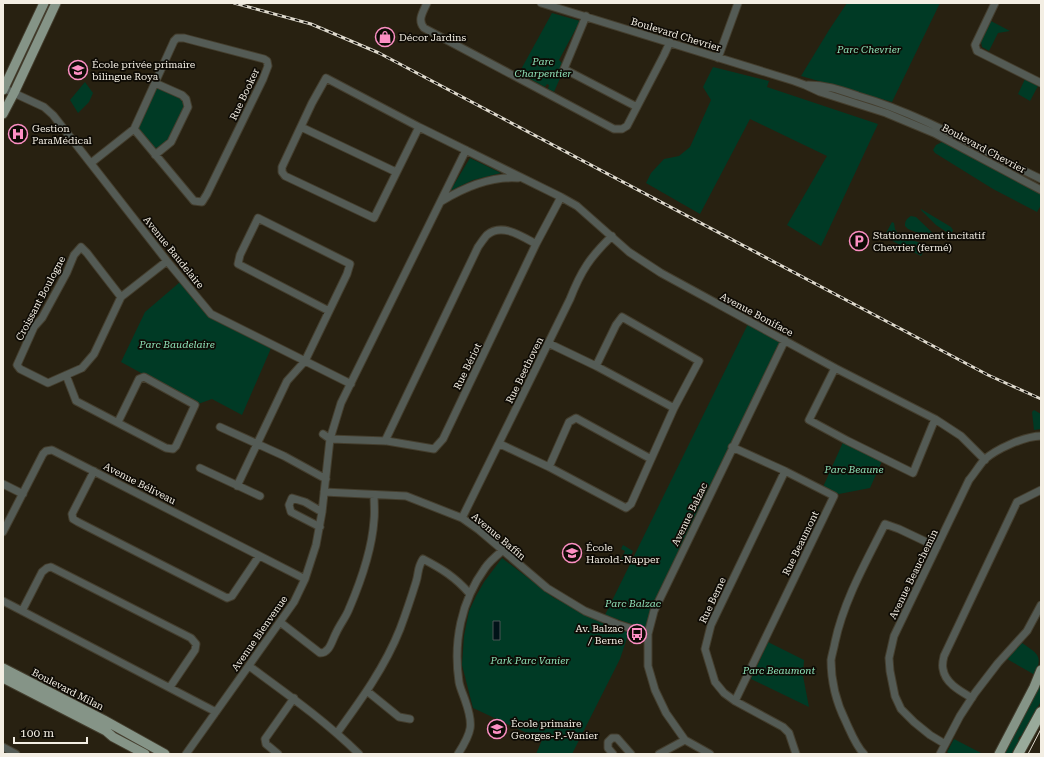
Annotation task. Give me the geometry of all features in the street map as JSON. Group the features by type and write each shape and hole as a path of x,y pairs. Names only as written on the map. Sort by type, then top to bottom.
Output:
{"highway":[{"path":"1018,754 1041,712"}],"main road":[{"path":"3,89 44,3"},
{"path":"3,114 56,3"},
{"name":"Boulevard Milan","path":"3,668 104,720 164,754"},
{"path":"999,754 1034,687 1041,670"},
{"name":"Boulevard Milan","path":"3,678 106,731 113,737 145,754"}],"street":[{"path":"427,3 420,20 421,25 424,28 614,129 622,130 627,126 670,42"},
{"name":"Boulevard Chevrier","path":"541,3 556,5 586,16 806,85 820,92 886,113 934,133 1041,190"},
{"path":"718,58 738,3"},
{"path":"994,3 975,46 978,51 1041,83"},
{"path":"586,16 564,69 637,107"},
{"name":"Rue Booker","path":"91,163 134,129 174,41 177,38 184,38 267,61 268,66 263,79 208,194 202,202 194,201 134,129"},
{"name":"Avenue Boniface","path":"301,127 326,78 419,127 577,206 629,252 660,273 835,368 935,419 961,436 984,460"},
{"path":"155,83 182,95 186,99 188,107 171,142 155,155"},
{"name":"Boulevard Chevrier","path":"806,85 822,85 881,102 938,126 1041,179"},
{"name":"Avenue Baudelaire","path":"3,89 49,111 167,261 211,314 351,384"},
{"path":"396,172 301,127 282,166 282,172 285,176 374,218 419,127"},
{"name":"Avenue Bienvenue","path":"186,754 294,602 305,579 320,527 330,440 342,403 466,150"},
{"name":"Avenue Boniface","path":"442,201 471,185 488,180 508,177 524,179"},
{"name":"Rue Bériot","path":"330,440 385,441 434,449 443,439 536,244 561,197"},
{"path":"237,486 287,381 305,361 347,274 350,264 258,218 240,255 238,264 329,311"},
{"path":"385,441 478,247 487,235 494,231 503,229 536,244"},
{"name":"Rue Beethoven","path":"462,518 500,444 570,299 579,276 593,256 612,236"},
{"name":"Croissant Boulogne","path":"121,297 87,252 81,247 74,255 67,272 42,318 34,327 17,366 48,383 82,368 94,354 121,297 167,261"},
{"path":"500,444 549,466 626,508 631,504 674,408 700,361 622,317 616,325 596,366"},
{"name":"Avenue Balzac","path":"710,754 685,740 666,713 655,690 648,666 648,634 654,611 785,340"},
{"path":"548,343 596,366 674,408"},
{"path":"835,368 809,420 848,441 913,473 935,419"},
{"path":"66,375 76,401 166,448 173,449 176,446 195,405 144,377 139,379 118,422"},
{"path":"549,466 569,422 576,418 651,459"},
{"path":"220,427 284,456 326,479"},
{"path":"323,434 330,440"},
{"name":"Avenue Beauchemin","path":"945,744 933,737 914,722 901,709 895,696 890,671 889,658 894,636 969,480 984,460 996,452 1019,441 1035,436 1041,436"},
{"name":"Rue Beaumont","path":"732,447 785,470 834,496 735,701"},
{"name":"Avenue Béliveau","path":"3,532 43,454 48,450 54,451 94,471 305,579"},
{"path":"200,468 260,496"},
{"name":"Rue Berne","path":"785,470 711,625 705,649 714,682 724,693 735,701 783,727 789,733 796,754"},
{"path":"94,471 72,516 74,520 91,529 227,598 232,596 259,556"},
{"path":"3,484 22,494"},
{"path":"972,698 960,691 946,679 943,669 944,656 1017,502 1041,490"},
{"name":"Avenue Baffin","path":"324,492 406,496 462,518 479,530 547,588 585,611 648,634"},
{"path":"280,622 320,653 324,653 328,650 349,610 360,581 369,550 374,520 374,495"},
{"path":"320,527 291,512 289,504 292,498 305,502 322,512"},
{"path":"864,754 849,729 838,706 831,660 837,631 848,597 885,524 938,547"},
{"path":"458,754 471,731 470,715 459,683 457,653 459,629 463,609 469,593 486,567 502,551"},
{"path":"337,734 367,691 391,651 417,580 419,566 423,559 439,567 458,580 469,593"},
{"path":"22,611 42,572 51,567 191,638 196,644 195,650 170,687"},
{"path":"3,601 216,712"},
{"path":"940,754 972,698 995,666 1027,631 1041,605"},
{"path":"248,666 294,698 359,754"},
{"path":"367,691 399,717 410,719"},
{"path":"278,754 266,744 265,740 294,698"},
{"path":"612,754 608,748 608,742 612,738 617,738 631,754"},
{"path":"659,754 685,740"},
{"path":"3,748 16,754"}],"green space":[{"name":"Parc Chevrier","path":"847,3 940,3 892,102 801,76"},
{"name":"Parc Charpentier","path":"552,13 580,21 559,60 562,63 561,76 554,92 548,89 549,85 547,84 545,87 519,73"},
{"path":"991,21 1010,31 998,33 989,51 982,47 981,42"},
{"path":"713,67 769,81 767,87 878,124 821,246 787,225 827,156 750,119 700,214 646,183 651,173 664,159 679,156 690,147 711,100 703,87"},
{"path":"1025,79 1038,86 1030,101 1018,94"},
{"path":"85,82 93,93 89,102 78,113 70,100"},
{"path":"157,88 181,99 185,106 174,132 165,143 159,147 153,148 138,128"},
{"path":"942,142 1041,193 1041,205 1037,212 993,189 935,153 933,150 936,145"},
{"path":"470,158 501,173 473,180 450,191"},
{"path":"921,209 951,227 953,230 951,235 936,225"},
{"path":"911,216 916,217 939,239 939,241 908,229 905,226 905,223"},
{"path":"892,222 894,223 898,234 925,245 926,247 921,256 885,237"},
{"name":"Parc Baudelaire","path":"180,282 209,316 272,346 242,415 212,399 198,404 121,362 145,312"},
{"name":"Parc Balzac","path":"748,324 781,341 651,612 646,629 605,615"},
{"path":"1034,410 1041,414 1041,429 1034,430 1032,412"},
{"name":"Parc Beaune","path":"844,440 883,459 870,488 839,494 823,487"},
{"path":"623,545 633,551 628,562 621,559 625,551 621,549"},
{"name":"Park Parc Vanier","path":"502,558 554,598 605,624 629,632 620,659 572,754 536,754 542,740 473,708 462,665 464,636 469,611 476,596 484,582"},
{"name":"Parc Beaumont","path":"768,642 804,660 803,676 809,707 751,679"},
{"path":"1022,643 1038,656 1039,663 1035,675 1007,659"},
{"path":"1041,679 1041,701 1022,737 1020,736 1018,739 1021,740 1012,754 1003,754"},
{"path":"954,739 983,754 950,754 947,752"}],"shaded area":[{"path":"493,621 500,621 500,640 493,640"}],"tram line":[{"path":"1028,754 1041,729"}],"railway":[{"path":"234,3 311,24 379,53 988,375 1041,399"}],"place":[{"name":"Décor Jardins","path":"385,37"},
{"name":"École privée primaire bilingue Roya","path":"78,70"},
{"name":"Gestion ParaMédical","path":"18,134"},
{"name":"Stationnement incitatif Chevrier (fermé)","path":"859,241"},
{"name":"École Harold-Napper","path":"572,553"},
{"name":"Av. Balzac / Berne","path":"637,634"},
{"name":"École primaire Georges-P.-Vanier","path":"497,729"}]}
